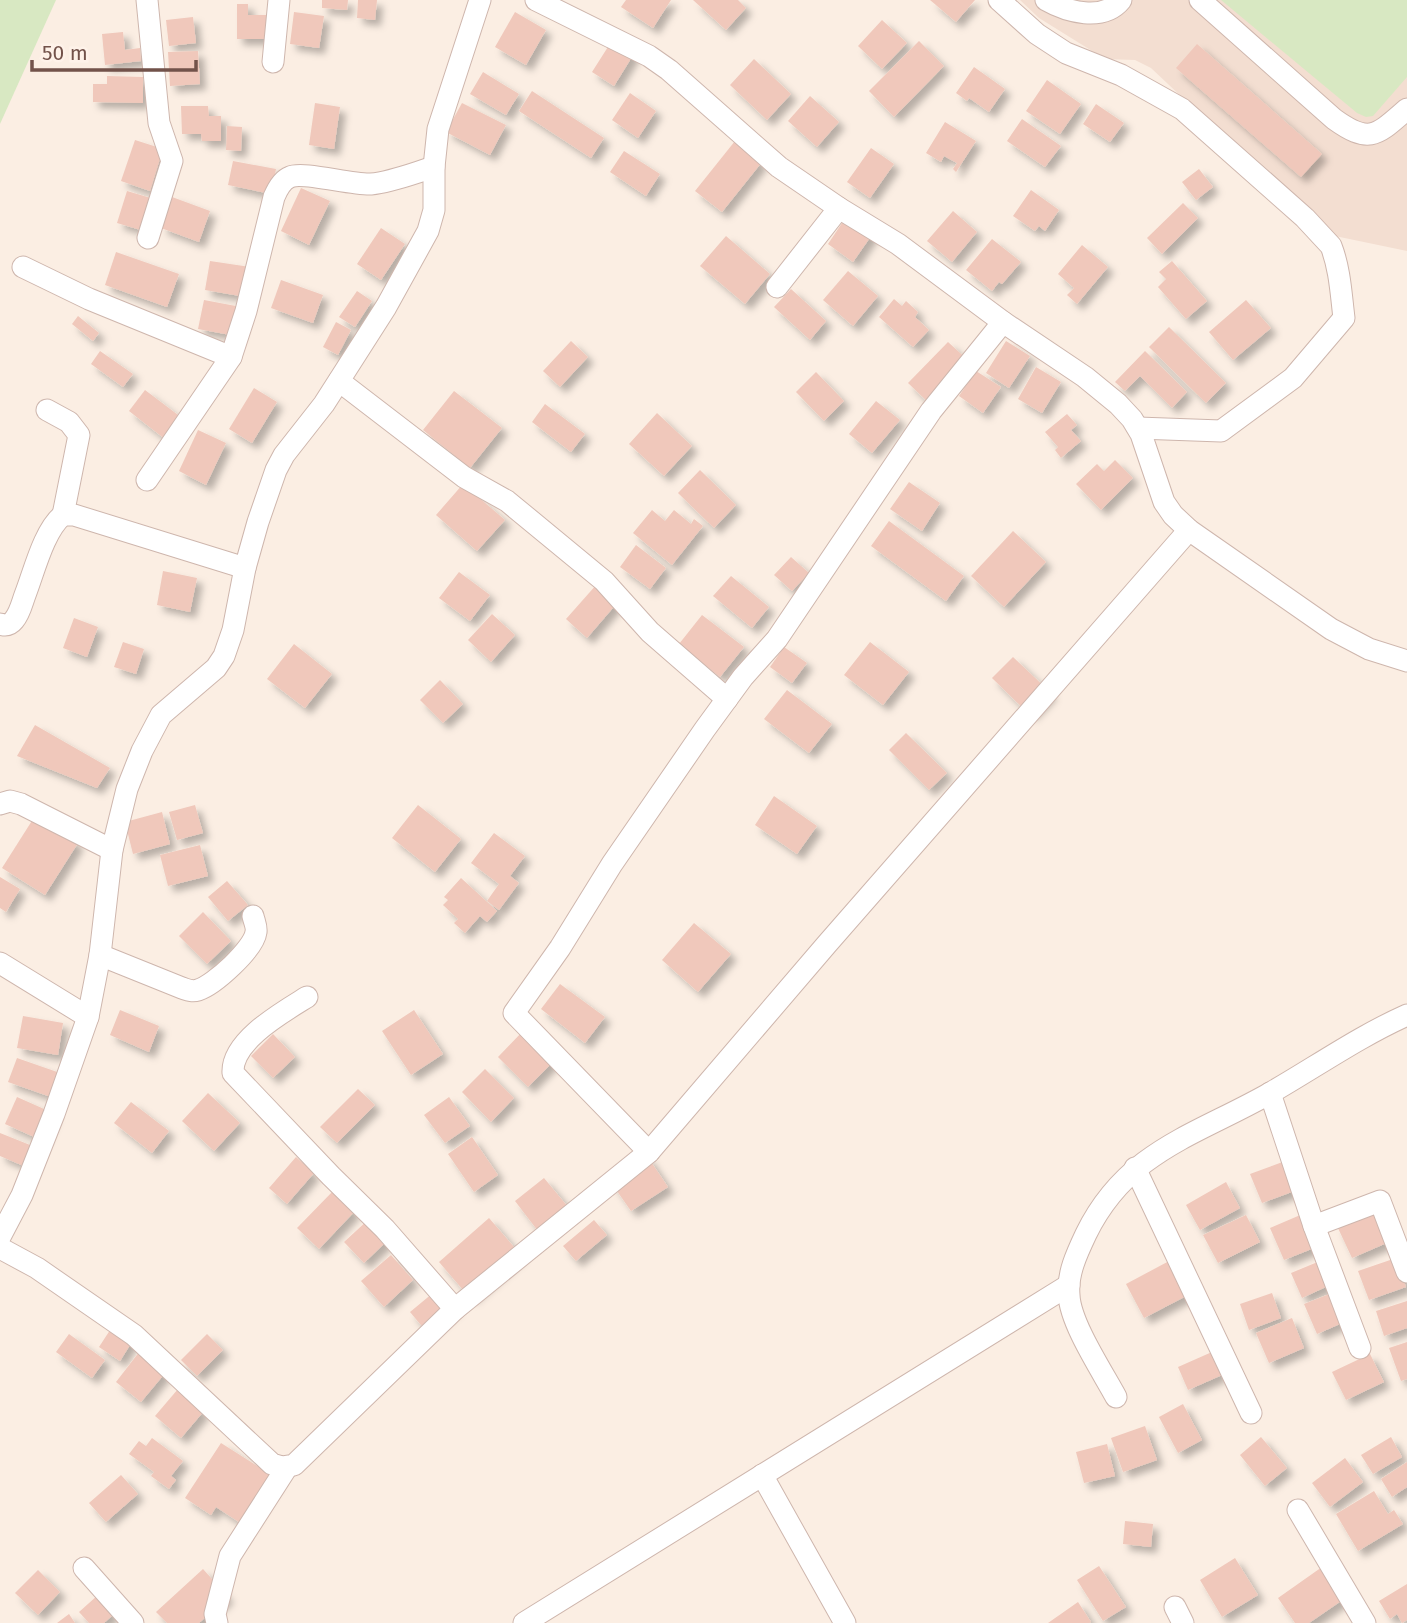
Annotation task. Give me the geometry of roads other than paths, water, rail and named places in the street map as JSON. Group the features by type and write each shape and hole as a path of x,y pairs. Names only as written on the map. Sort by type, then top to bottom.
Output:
{"street":[{"path":"147,0 159,124 172,161 148,238"},
{"path":"273,62 279,0"},
{"path":"0,1237 22,1195 88,1017 100,956 112,850 127,789 154,727 170,707 216,668 229,646 245,568 276,470 284,455 339,382 386,307 428,231 434,210 434,167 438,129 480,0"},
{"path":"536,0 649,55 779,167 898,244 1101,391 1118,404 1138,428 1164,502 1172,515 1189,530 1331,629 1369,649 1407,661"},
{"path":"999,0 1050,43 1087,63 1121,75 1182,108 1305,218 1333,251 1344,318 1293,379 1221,430 1138,428"},
{"path":"1046,0 1079,13 1107,10 1121,0"},
{"path":"1200,0 1334,119 1350,130 1361,135 1372,135 1381,131 1407,108"},
{"path":"147,480 231,357 246,311 274,197 288,177 299,175 346,183 372,184 434,167"},
{"path":"777,287 839,208"},
{"path":"23,267 89,299 231,357"},
{"path":"649,1152 514,1013 560,948 650,807 727,699 777,639 931,411 1003,322"},
{"path":"339,382 464,477 507,500 604,581 650,632 727,699"},
{"path":"0,624 5,626 13,622 19,613 41,552 56,522 63,515 79,435 69,422 47,410"},
{"path":"63,515 74,515 245,568"},
{"path":"0,1248 37,1268 109,1316 148,1348 272,1464 287,1467 294,1465 455,1309 649,1152 1189,530"},
{"path":"0,804 10,801 21,804 112,850"},
{"path":"100,956 191,991 200,989 217,979 253,941 257,933 253,916"},
{"path":"0,963 88,1017"},
{"path":"307,997 267,1023 243,1045 232,1064 233,1073 385,1229 455,1309"},
{"path":"1116,1396 1072,1311 1069,1285 1075,1256 1093,1220 1112,1192 1135,1168 1180,1140 1270,1093 1407,1015"},
{"path":"1270,1093 1314,1226 1360,1348"},
{"path":"1135,1168 1251,1413"},
{"path":"1314,1226 1380,1201 1407,1272"},
{"path":"524,1623 1069,1285"},
{"path":"216,1623 215,1614 230,1556 287,1467"},
{"path":"762,1475 845,1623"},
{"path":"1298,1510 1365,1623"},
{"path":"85,1568 133,1623"}]}
